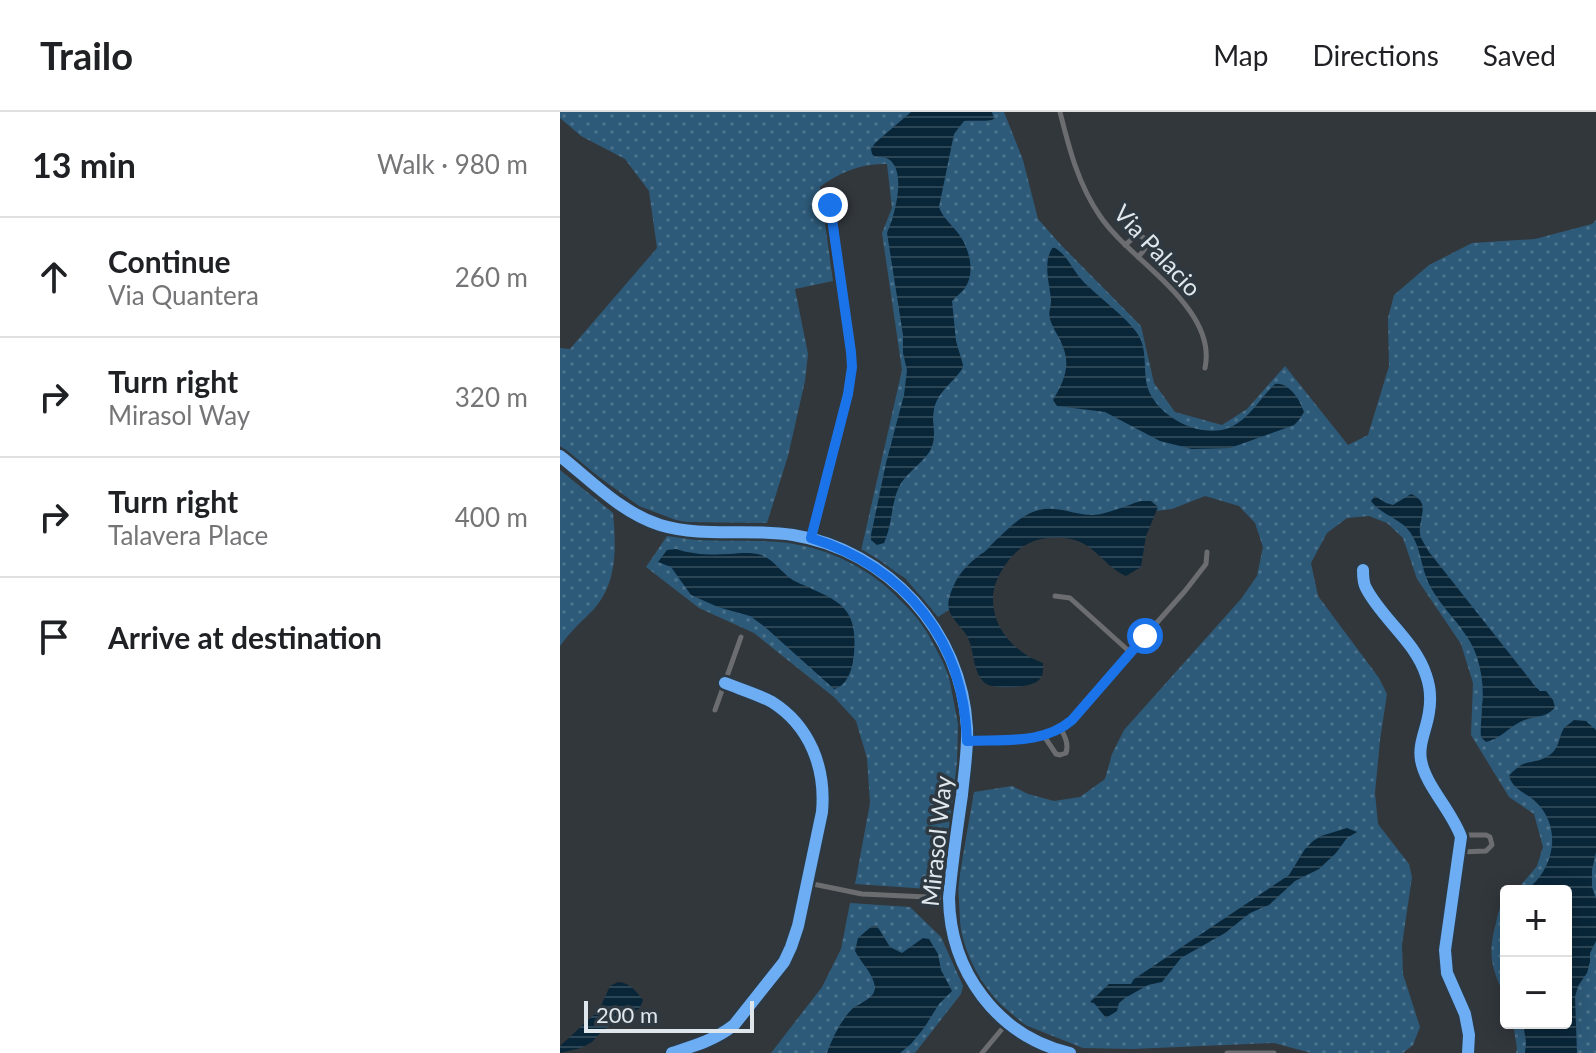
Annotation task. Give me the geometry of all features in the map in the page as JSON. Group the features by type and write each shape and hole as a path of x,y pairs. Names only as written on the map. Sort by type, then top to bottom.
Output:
{"street":[{"name":"Via Palacio","path":"1060,112 1072,159 1099,215 1189,309 1208,353 1205,368"},
{"path":"811,538 848,394 852,367 830,205 836,195"},
{"path":"1125,245 1137,235 1146,240 1147,247 1138,257"},
{"name":"Mirasol Way","path":"560,456 619,505 658,524 687,531 776,533 811,538 874,566 920,607 954,666 963,697 967,741 949,898 952,933 966,971 988,1005 1035,1041 1070,1053"},
{"path":"967,741 1034,738 1061,729 1131,653 1206,564 1207,552"},
{"path":"1363,570 1365,586 1426,674 1429,710 1420,759 1424,772 1460,835 1445,950 1447,973 1465,1014 1468,1053"},
{"path":"1055,596 1070,598 1131,653"},
{"path":"715,710 741,637"},
{"path":"672,1053 714,1039 734,1025 784,962 798,926 822,812 823,782 817,758 799,727 780,708 725,683"},
{"path":"1044,736 1056,754 1066,753 1068,748 1061,729"},
{"path":"1460,835 1486,835 1490,837 1492,845 1486,851 1460,852"},
{"path":"808,883 877,896 949,898"},
{"path":"982,1053 1008,1023"},
{"path":"1227,1053 1274,1053"}],"shaded area":[{"path":"560,112 1004,112 1023,160 1038,219 1141,326 1154,383 1175,412 1222,425 1247,409 1285,366 1348,445 1368,435 1389,366 1388,318 1394,295 1429,265 1472,243 1535,239 1592,224 1596,220 1596,1053 1516,1053 1514,1029 1572,1029 1572,885 1521,885 1537,866 1543,847 1534,814 1509,797 1471,735 1473,683 1461,644 1417,579 1403,538 1387,523 1369,516 1347,518 1327,533 1311,563 1318,596 1379,678 1387,694 1375,793 1378,824 1409,864 1412,877 1402,945 1403,974 1420,1027 1413,1045 1403,1053 1311,1053 1274,1043 1083,1048 1025,1025 993,998 976,976 961,937 958,884 974,792 1012,786 1054,801 1080,797 1105,779 1112,754 1124,730 1241,599 1257,576 1263,547 1255,523 1239,506 1205,496 1172,509 1055,523 1002,553 964,600 938,617 905,578 861,551 902,370 882,233 892,208 887,164 852,170 820,187 833,281 795,289 808,354 805,381 788,456 767,523 681,522 639,506 560,446 560,348 570,349 657,248 649,191 625,159 581,136 560,118"},
{"path":"911,112 992,112 994,119 964,121 954,134 939,207 962,239 970,260 968,282 952,301 962,369 936,403 930,451 901,483 887,536 884,543 877,545 871,540 871,535 907,370 887,233 897,199 897,174 894,164 887,158 875,157 871,149"},
{"path":"1053,247 1137,333 1143,346 1148,389 1171,417 1207,431 1231,427 1249,413 1275,384 1280,384 1297,397 1304,412 1299,420 1294,425 1230,448 1192,449 1160,441 1105,412 1057,406 1053,400 1063,381 1066,361 1049,317 1051,301 1047,266"},
{"path":"560,470 613,513 615,538 614,563 608,587 594,609 560,646"},
{"path":"1411,494 1423,506 1420,534 1429,552 1535,686 1540,691 1546,691 1553,700 1555,707 1548,713 1520,722 1491,741 1486,742 1481,737 1482,682 1473,647 1429,584 1410,532 1371,501 1375,496 1393,505"},
{"path":"1141,501 1151,501 1158,507 1146,536 1141,567 1126,576 1087,546 1071,539 1038,540 1019,550 1006,564 994,590 997,621 1015,647 1043,663 1042,674 1035,683 1021,686 996,687 985,683 978,673 970,642 949,610 951,593 962,571 1011,526 1035,511 1054,509 1098,515"},
{"path":"667,536 757,539 818,548 857,563 921,621 948,671 958,724 957,765 943,890 855,884 870,803 867,758 856,721 835,698 754,633 699,608 646,567"},
{"path":"667,550 703,554 761,555 792,580 834,600 847,612 854,630 852,665 843,684 834,689 750,616 691,595 671,567 658,562"},
{"path":"1574,720 1586,721 1596,730 1596,852 1592,887 1596,899 1596,941 1590,953 1587,973 1575,997 1577,1053 1525,1053 1524,1029 1572,1029 1572,885 1532,885 1543,872 1552,849 1550,824 1536,802 1514,785 1509,776 1520,766 1552,753 1564,728"},
{"path":"1347,828 1357,832 1347,838 1319,869 1295,881 1269,905 1250,913 1225,933 1181,958 1162,982 1148,985 1125,998 1119,1003 1117,1011 1106,1018 1090,1002 1109,984 1131,984 1134,979 1289,875 1313,841"},
{"path":"850,903 910,907 941,937 963,986 961,994 915,1053 771,1053 822,987 841,949"},
{"path":"1500,909 1500,984 1492,954"},
{"path":"872,926 877,926 890,947 902,953 923,938 929,939 952,991 911,1044 900,1053 827,1053 848,1013 874,992 873,979 855,951 858,938"},
{"path":"618,982 638,994 643,1000 640,1008 603,1030 592,1042 560,1053 560,1046 599,1010 610,986"}],"cycle path":[{"path":"560,456 607,495 632,512 660,525 693,531 776,533 828,544 860,558 888,577 914,601 935,629 951,659 962,693 967,728 966,762 949,898 951,925 958,951 968,975 1000,1016 1020,1032 1070,1053"},
{"path":"1363,570 1366,588 1421,663 1430,693 1421,760 1428,779 1461,837 1445,950 1447,973 1465,1014 1468,1053"},
{"path":"672,1053 712,1039 734,1025 784,962 798,926 822,812 818,764 806,736 772,702 725,683"}],"route":[{"path":"830,205 852,367 848,394 811,538 874,566 908,594 931,621 959,680 967,741 1034,738 1058,731 1072,720 1145,636"}]}
